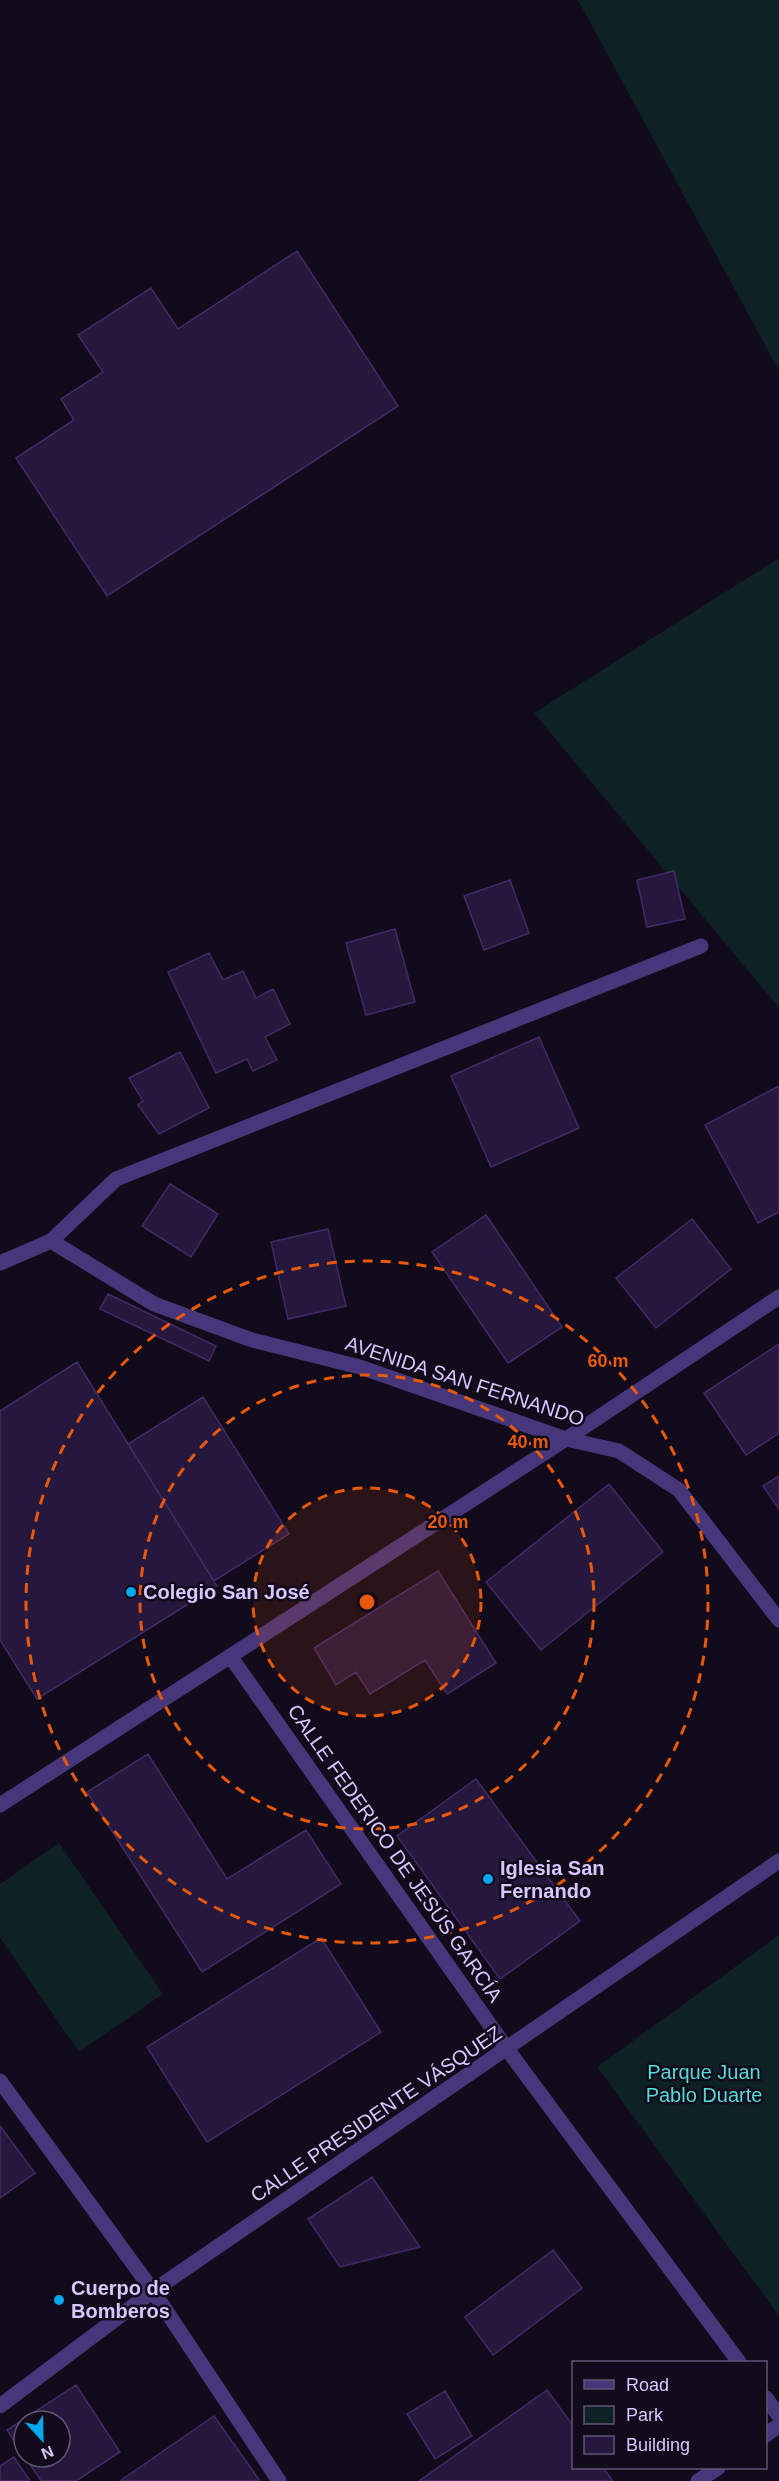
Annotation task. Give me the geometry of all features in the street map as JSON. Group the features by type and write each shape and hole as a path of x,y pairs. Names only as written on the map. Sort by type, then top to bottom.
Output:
{"street":[{"path":"0,1263 51,1241 117,1179 701,946"},
{"name":"AVENIDA SAN FERNANDO","path":"51,1241 154,1304 252,1340 360,1367 566,1439 619,1451 679,1490 779,1620"},
{"path":"0,1805 566,1439 779,1297"},
{"name":"CALLE FEDERICO DE JESÚS GARCÍA","path":"230,1656 507,2049 738,2361"},
{"name":"CALLE PRESIDENTE VÁSQUEZ","path":"0,2406 153,2291 779,1862"},
{"path":"0,2081 153,2291 279,2481"},
{"path":"767,2401 779,2416"},
{"path":"698,2481 716,2469"}],"green space":[{"path":"578,0 779,0 779,371"},
{"path":"779,558 779,1008 534,713"},
{"path":"59,1843 163,1994 79,2052 0,1938 0,1884"},
{"name":"Parque Juan Pablo Duarte","path":"779,1935 779,2316 597,2067"}],"building":[{"path":"297,251 398,406 107,596 16,458 74,420 61,399 103,372 78,335 151,288 178,329"},
{"path":"674,871 685,919 647,927 637,880"},
{"path":"510,880 529,933 484,950 464,896"},
{"path":"395,929 415,1002 366,1015 346,943"},
{"path":"209,953 223,980 243,971 256,998 273,989 290,1024 265,1037 277,1060 253,1071 247,1059 216,1073 168,972"},
{"path":"539,1037 579,1128 491,1167 451,1076"},
{"path":"180,1052 209,1108 159,1134 138,1105 143,1101 129,1078"},
{"path":"779,1086 779,1212 758,1223 705,1125"},
{"path":"170,1184 218,1214 191,1257 142,1226"},
{"path":"486,1215 562,1327 508,1363 432,1252"},
{"path":"692,1219 731,1269 656,1328 616,1278"},
{"path":"328,1229 346,1306 288,1319 271,1242"},
{"path":"108,1294 216,1346 209,1361 100,1309"},
{"path":"779,1344 779,1433 746,1455 704,1393"},
{"path":"77,1362 217,1586 37,1699 0,1640 0,1411"},
{"path":"203,1397 289,1534 214,1581 128,1444"},
{"path":"779,1476 779,1509 763,1486"},
{"path":"609,1484 663,1552 541,1650 486,1582"},
{"path":"438,1571 496,1663 447,1694 425,1660 370,1694 356,1672 336,1685 314,1648"},
{"path":"148,1754 227,1879 306,1830 341,1884 202,1972 87,1792"},
{"name":"Iglesia San Fernando","path":"476,1779 580,1921 500,1979 397,1836"},
{"path":"321,1938 381,2032 207,2142 147,2047"},
{"path":"0,2126 35,2173 0,2198"},
{"path":"372,2177 420,2247 340,2267 308,2219"},
{"path":"553,2250 582,2288 493,2355 465,2317"},
{"path":"76,2385 120,2452 76,2481 41,2481 33,2469 72,2469 72,2409 39,2409"},
{"path":"547,2390 572,2424 572,2469 604,2469 613,2481 419,2481"},
{"path":"445,2391 472,2436 435,2459 407,2414"},
{"path":"214,2416 260,2481 120,2481"},
{"path":"12,2427 12,2438 7,2430"},
{"path":"12,2458 12,2469 22,2469 30,2481 0,2481 0,2466"}],"place":[{"name":"Colegio San José","path":"131,1592"},
{"name":"Iglesia San Fernando","path":"488,1879"},
{"name":"Cuerpo de Bomberos","path":"59,2300"}]}
